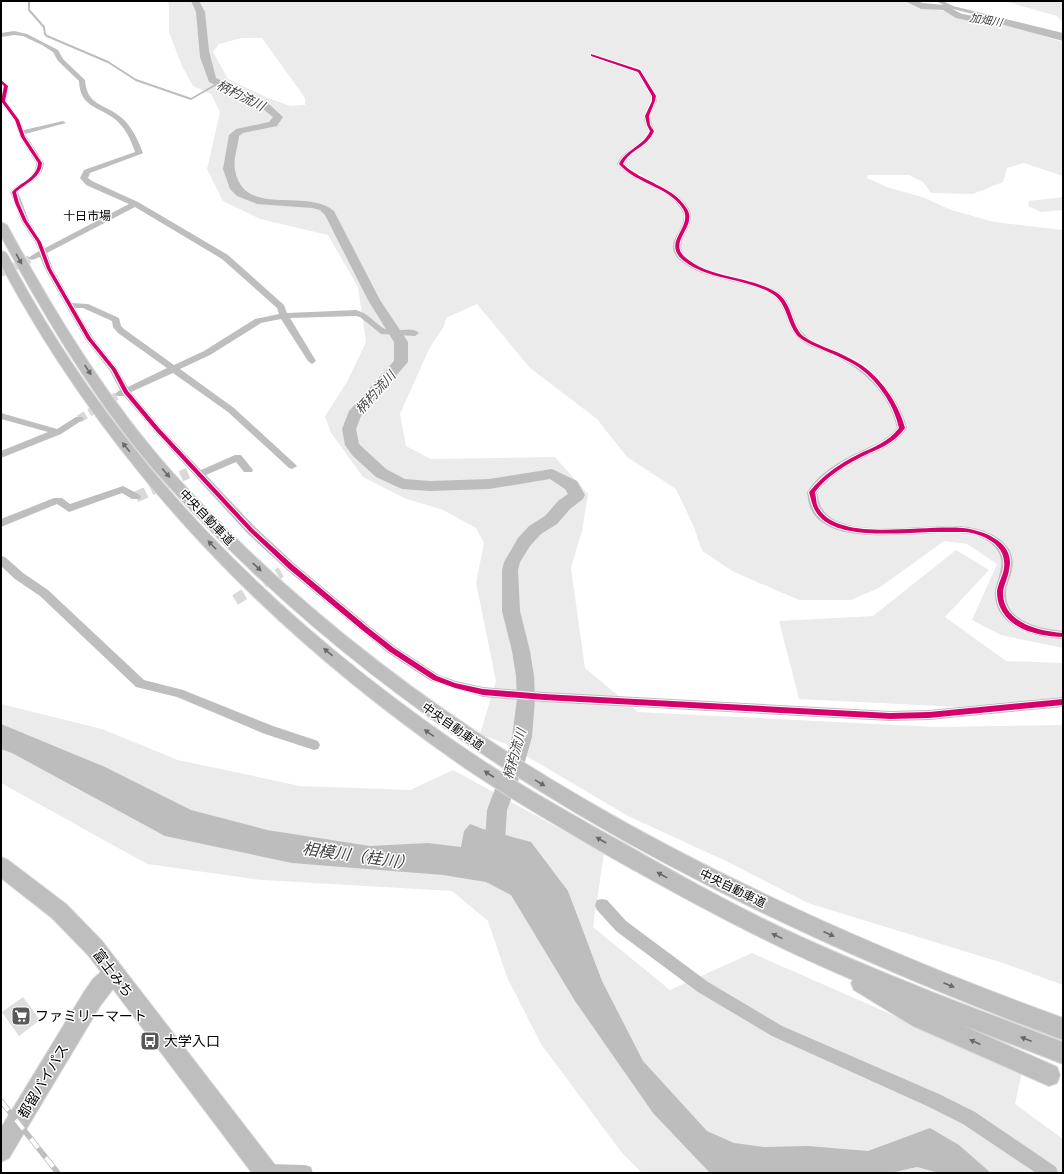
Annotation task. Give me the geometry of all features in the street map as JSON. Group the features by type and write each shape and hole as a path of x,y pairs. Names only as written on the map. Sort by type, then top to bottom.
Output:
{"highway":[{"name":"中央自動車道","path":"1,225 48,309 98,386 167,474 212,523 311,617 384,676 471,739 723,909 807,950 902,991 1063,1053"},
{"name":"中央自動車道","path":"1,254 37,317 81,387 153,481 192,524 241,574 299,628 415,723 461,756 510,787 639,851 733,890 816,928 988,1002 1063,1029"},
{"name":"富士みち","path":"1,866 59,911 95,948 267,1172"},
{"path":"807,950 921,1018 1049,1075"},
{"name":"都留バイパス","path":"1,1150 92,999 101,986 114,974"}],"street":[{"path":"939,1 952,7 1063,35"},
{"path":"1,35 14,33 25,35 34,38 56,51 60,60 82,80 83,94 88,101 121,121 135,139 139,153 87,172 84,178 89,183 135,204 225,257 281,307 283,316 312,361"},
{"path":"592,55 640,72 652,92 654,99 648,111 646,120 652,134 643,144 628,154 621,161 621,164 626,170 662,190 686,210 688,220 677,240 677,246 682,257 698,266 775,293 786,304 795,329 802,337 866,371 888,396 897,410 902,428 898,435 880,448 859,456 832,471 819,481 812,492 814,507 828,521 841,527 858,531 882,532 966,530 976,531 991,538 1001,546 1008,565 1000,594 1002,607 1011,618 1021,624 1038,632 1063,636"},
{"path":"1,81 6,86 3,101 17,120 21,132 41,167 35,176 19,186 14,192 14,196 25,221 39,242 48,269 79,319 89,339 114,370 123,393 195,472 251,530 364,628 392,650 435,678 483,692 544,697 607,699 890,716 929,715 1063,702"},
{"path":"21,132 63,123"},
{"path":"32,258 42,251 135,204"},
{"path":"69,305 85,306 116,320 121,331 231,410 292,466"},
{"path":"123,393 175,369 232,338 258,321 283,316 356,313 363,315 384,332 415,333"},
{"path":"1,416 58,432"},
{"path":"1,455 58,432 79,419"},
{"path":"195,472 238,457 248,470"},
{"path":"1,523 58,500 69,508 123,489 136,497"},
{"path":"1,560 19,576 44,593 110,658 140,684 179,693 269,730 314,746"},
{"path":"281,572 292,567"},
{"path":"602,904 621,926 703,987 777,1031 933,1100 969,1118 1050,1173"},
{"path":"267,1172 305,1173"}],"shaded area":[{"path":"168,1 907,1 920,8 945,11 957,16 980,21 993,20 1063,42 1063,176 1024,163 1007,168 1003,182 973,194 931,193 923,182 909,175 868,175 867,178 887,187 925,198 951,210 994,222 1063,230 1063,648 1001,635 972,620 997,564 967,544 944,541 879,588 851,600 799,600 734,572 702,551 694,527 676,489 627,457 597,419 530,368 477,304 446,318 444,326 429,349 400,414 406,446 431,459 555,457 588,494 582,531 571,568 585,668 638,712 935,727 1063,725 1063,985 1006,964 808,903 728,862 628,816 506,744 480,734 496,681 476,583 484,543 476,528 443,510 404,498 363,477 331,433 325,416 348,380 366,342 358,287 328,235 260,219 223,201 207,169 220,112 211,94 193,86 182,66 169,32","holes":["242,38 262,38 305,98 305,105 290,106 266,97 228,79 213,52 219,44"]},
{"path":"1004,1 1063,1 1063,23 1057,16"},
{"path":"1063,197 1063,210 1041,212 1028,206 1029,201"},
{"path":"956,550 989,570 945,617 1006,661 1063,663 1063,697 959,707 799,699 779,621 873,616"},
{"path":"1,704 102,729 178,760 300,786 410,790 453,770 604,853 593,927 670,990 752,953 1022,1072 1015,1104 1063,1139 1063,1173 642,1173 622,1153 541,1044 507,977 488,921 452,891 262,880 147,864 1,783"}],"water":[{"name":"相模川（桂川）","path":"1,724 105,767 191,810 267,830 370,846 428,843 461,847 464,831 470,824 531,842 568,891 602,981 643,1061 707,1131 734,1143 764,1147 808,1146 868,1151 930,1128 959,1145 991,1173 939,1173 917,1167 890,1173 710,1173 653,1113 575,1001 511,895 486,882 443,875 292,863 165,836 12,753 1,749"}],"building":[{"name":"ファミリーマート","path":"23,997 40,1020 19,1036 2,1012"}],"waterway":[{"path":"29,1 29,10 44,27 45,34 47,36 108,62 136,80 191,99 217,84"},
{"name":"柄杓流川","path":"195,1 200,12 204,51 212,80 228,89 258,102 278,117 273,124 240,131 234,135 229,169 236,189 241,194 257,201 313,205 324,208 330,213 374,300 401,342 401,362 354,414 349,429 352,445 358,453 381,473 402,484 430,486 489,484 552,474 571,485 577,495 564,505 551,520 535,530 524,542 512,562 510,570 511,611 521,651 525,676 526,699 522,737 514,765 497,810 494,855"},
{"name":"加畑川","path":"909,1 921,6 945,8 959,16 974,19 993,19 1063,38"}],"tunnel":[{"path":"1,273 32,258"},
{"path":"79,419 120,394"},
{"path":"136,497 188,473"},
{"path":"235,600 281,572"}],"railway":[{"path":"1,1101 58,1173"}],"cycle path":[{"path":"592,55 639,71 654,96 652,106 647,116 648,125 652,131 650,136 646,141 627,155 621,164 634,175 662,189 678,201 685,209 688,216 687,222 678,240 678,252 684,259 699,268 753,284 775,293 784,303 802,337 850,360 864,369 885,392 896,410 902,428 898,433 883,445 839,467 821,481 812,492 815,507 824,518 837,525 852,530 887,532 966,530 980,533 988,537 1001,546 1007,559 1006,570 1000,593 1001,604 1006,612 1013,620 1022,625 1043,632 1063,635"},
{"path":"1,81 6,86 3,101 17,120 23,137 40,163 40,168 35,176 14,192 17,203 25,221 39,242 49,269 89,339 114,370 126,392 157,429 251,530 291,567 364,628 392,650 435,678 483,692 544,697 890,716 929,715 1063,702"}],"place":[{"name":"ファミリーマート","path":"21,1016"},
{"name":"大学入口","path":"150,1041"}],"district":[{"name":"十日市場","path":"87,215"}]}
